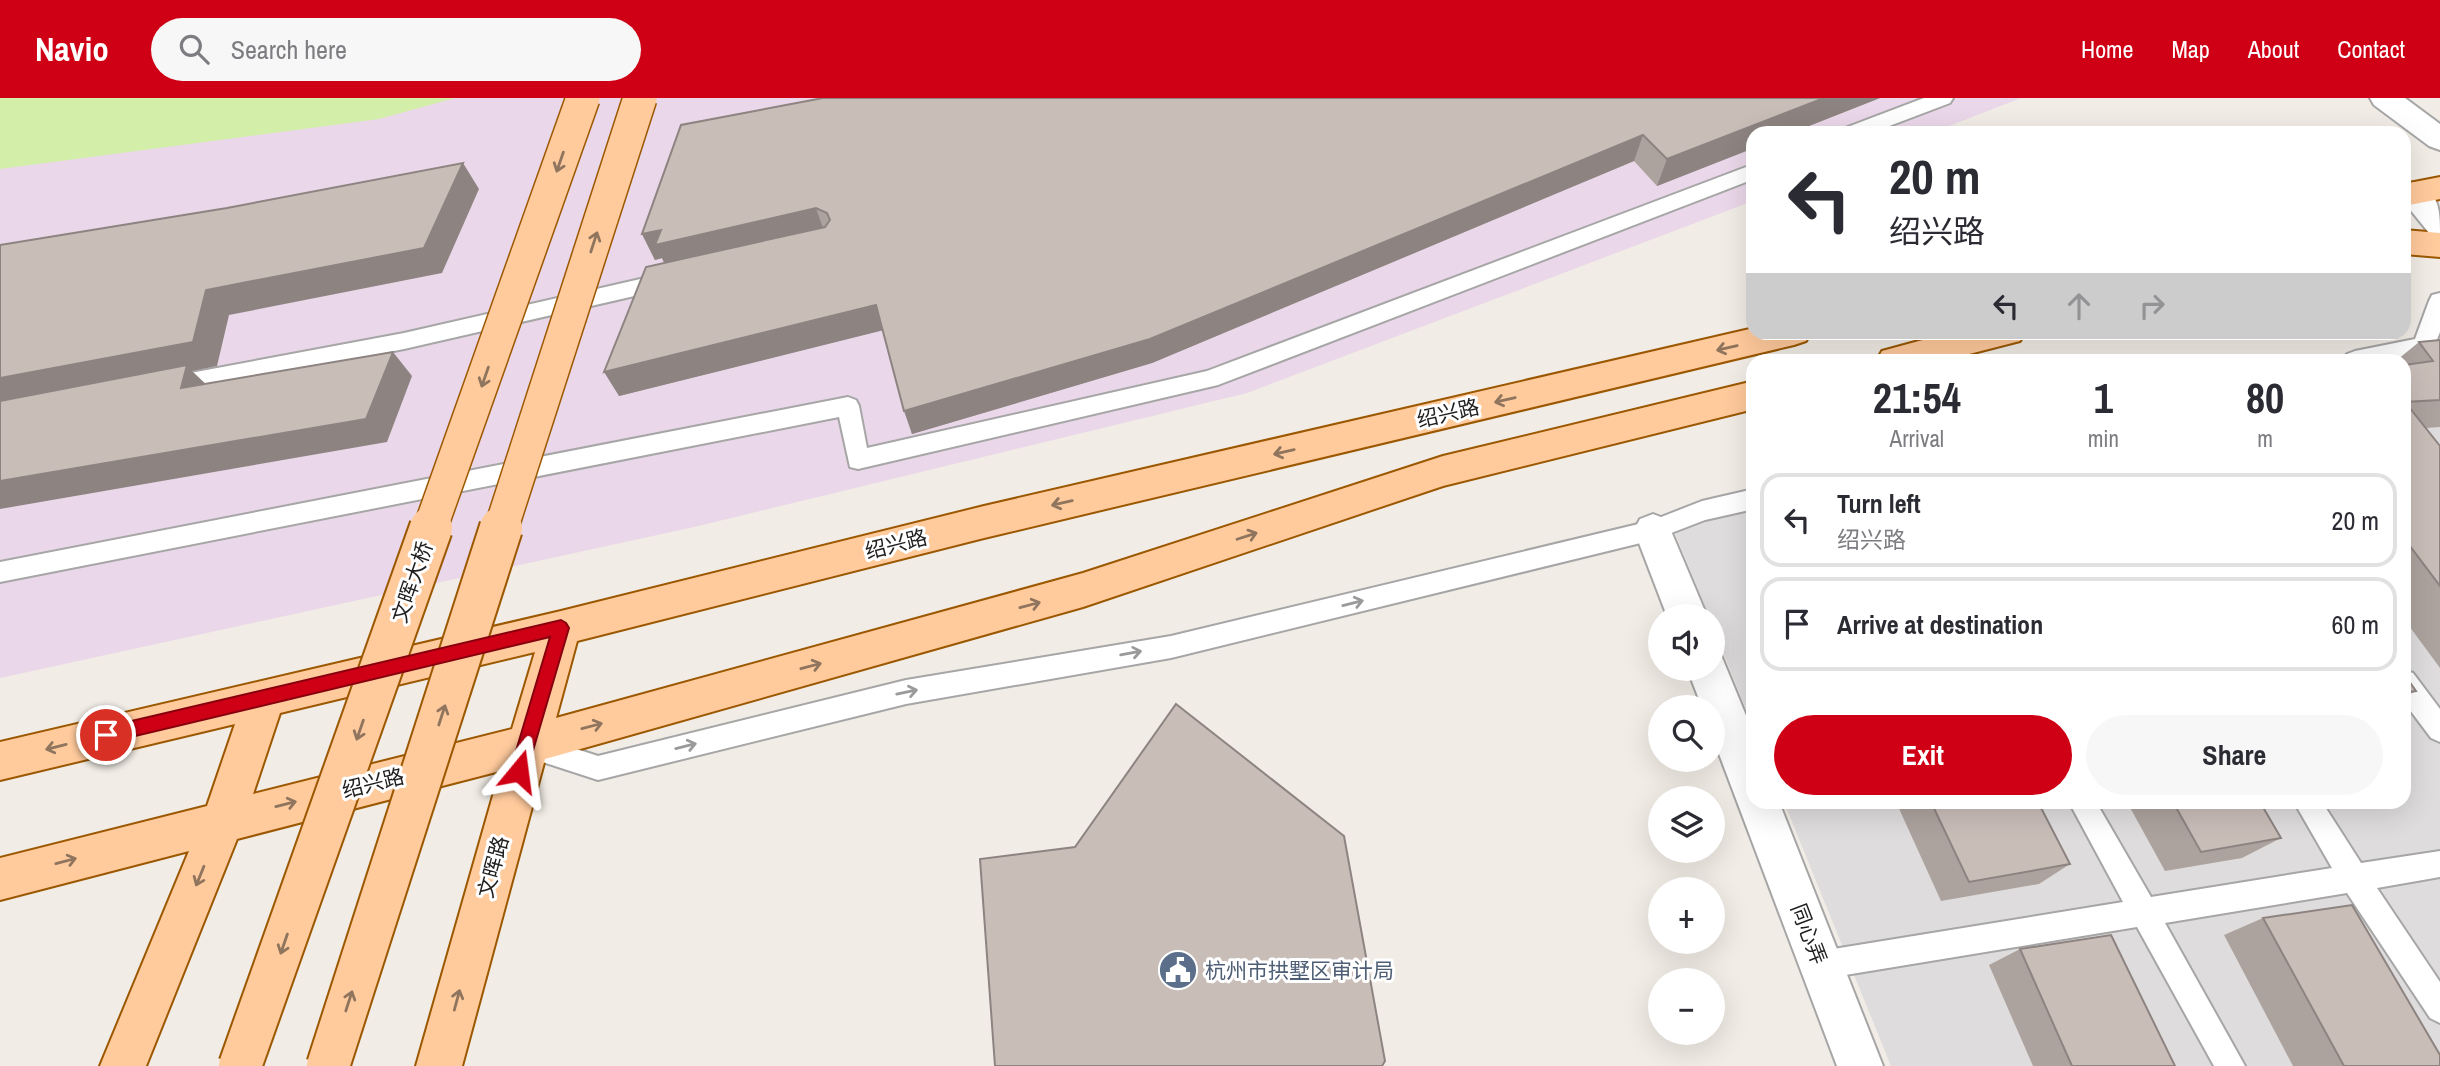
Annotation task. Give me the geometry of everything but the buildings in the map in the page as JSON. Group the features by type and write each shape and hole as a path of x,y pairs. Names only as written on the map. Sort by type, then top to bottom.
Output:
{"main road":[{"name":"文晖大桥","path":"240,1066 583,98"},
{"path":"328,1066 640,98"},
{"path":"2411,243 2440,246"},
{"name":"绍兴路","path":"0,761 561,628 984,522 1760,340"},
{"path":"1918,354 1975,340"},
{"name":"绍兴路","path":"0,879 526,744 1083,590 1443,471 1746,397"},
{"name":"文晖路","path":"439,1066 526,744 561,628"},
{"path":"123,1066 223,820 265,697"}],"street":[{"path":"2385,98 2440,139"},
{"path":"2420,192 2440,225"},
{"path":"1653,530 1681,604"},
{"path":"1712,681 1746,769"},
{"name":"同心弄","path":"1761,809 1860,1066"}],"lane":[{"path":"1870,126 1943,98"},
{"path":"0,572 848,406 858,460 1210,379 1746,174"},
{"path":"148,390 404,341 690,276"},
{"path":"2383,354 2424,345 2440,300"},
{"path":"526,744 598,768 906,692 1171,646 1653,530 1702,511 1746,501"},
{"path":"2411,691 2440,730"},
{"path":"2086,809 2230,1066"},
{"path":"2311,809 2440,1008"},
{"path":"1821,965 2440,864"}],"shaded area":[{"path":"0,98 2021,98 1949,126 1746,126 1746,204 1247,393 694,527 0,678"},
{"path":"2440,357 2440,1066 1891,1066 1787,809 2411,809 2411,359"},
{"path":"1746,499 1746,710 1725,657 1725,604 1704,604 1668,516"}],"green space":[{"path":"0,98 455,98 379,119 0,169"}],"place":[{"name":"杭州市拱墅区审计局","path":"1178,970"}],"route":[{"path":"106,735 561,628 519,771"}]}
